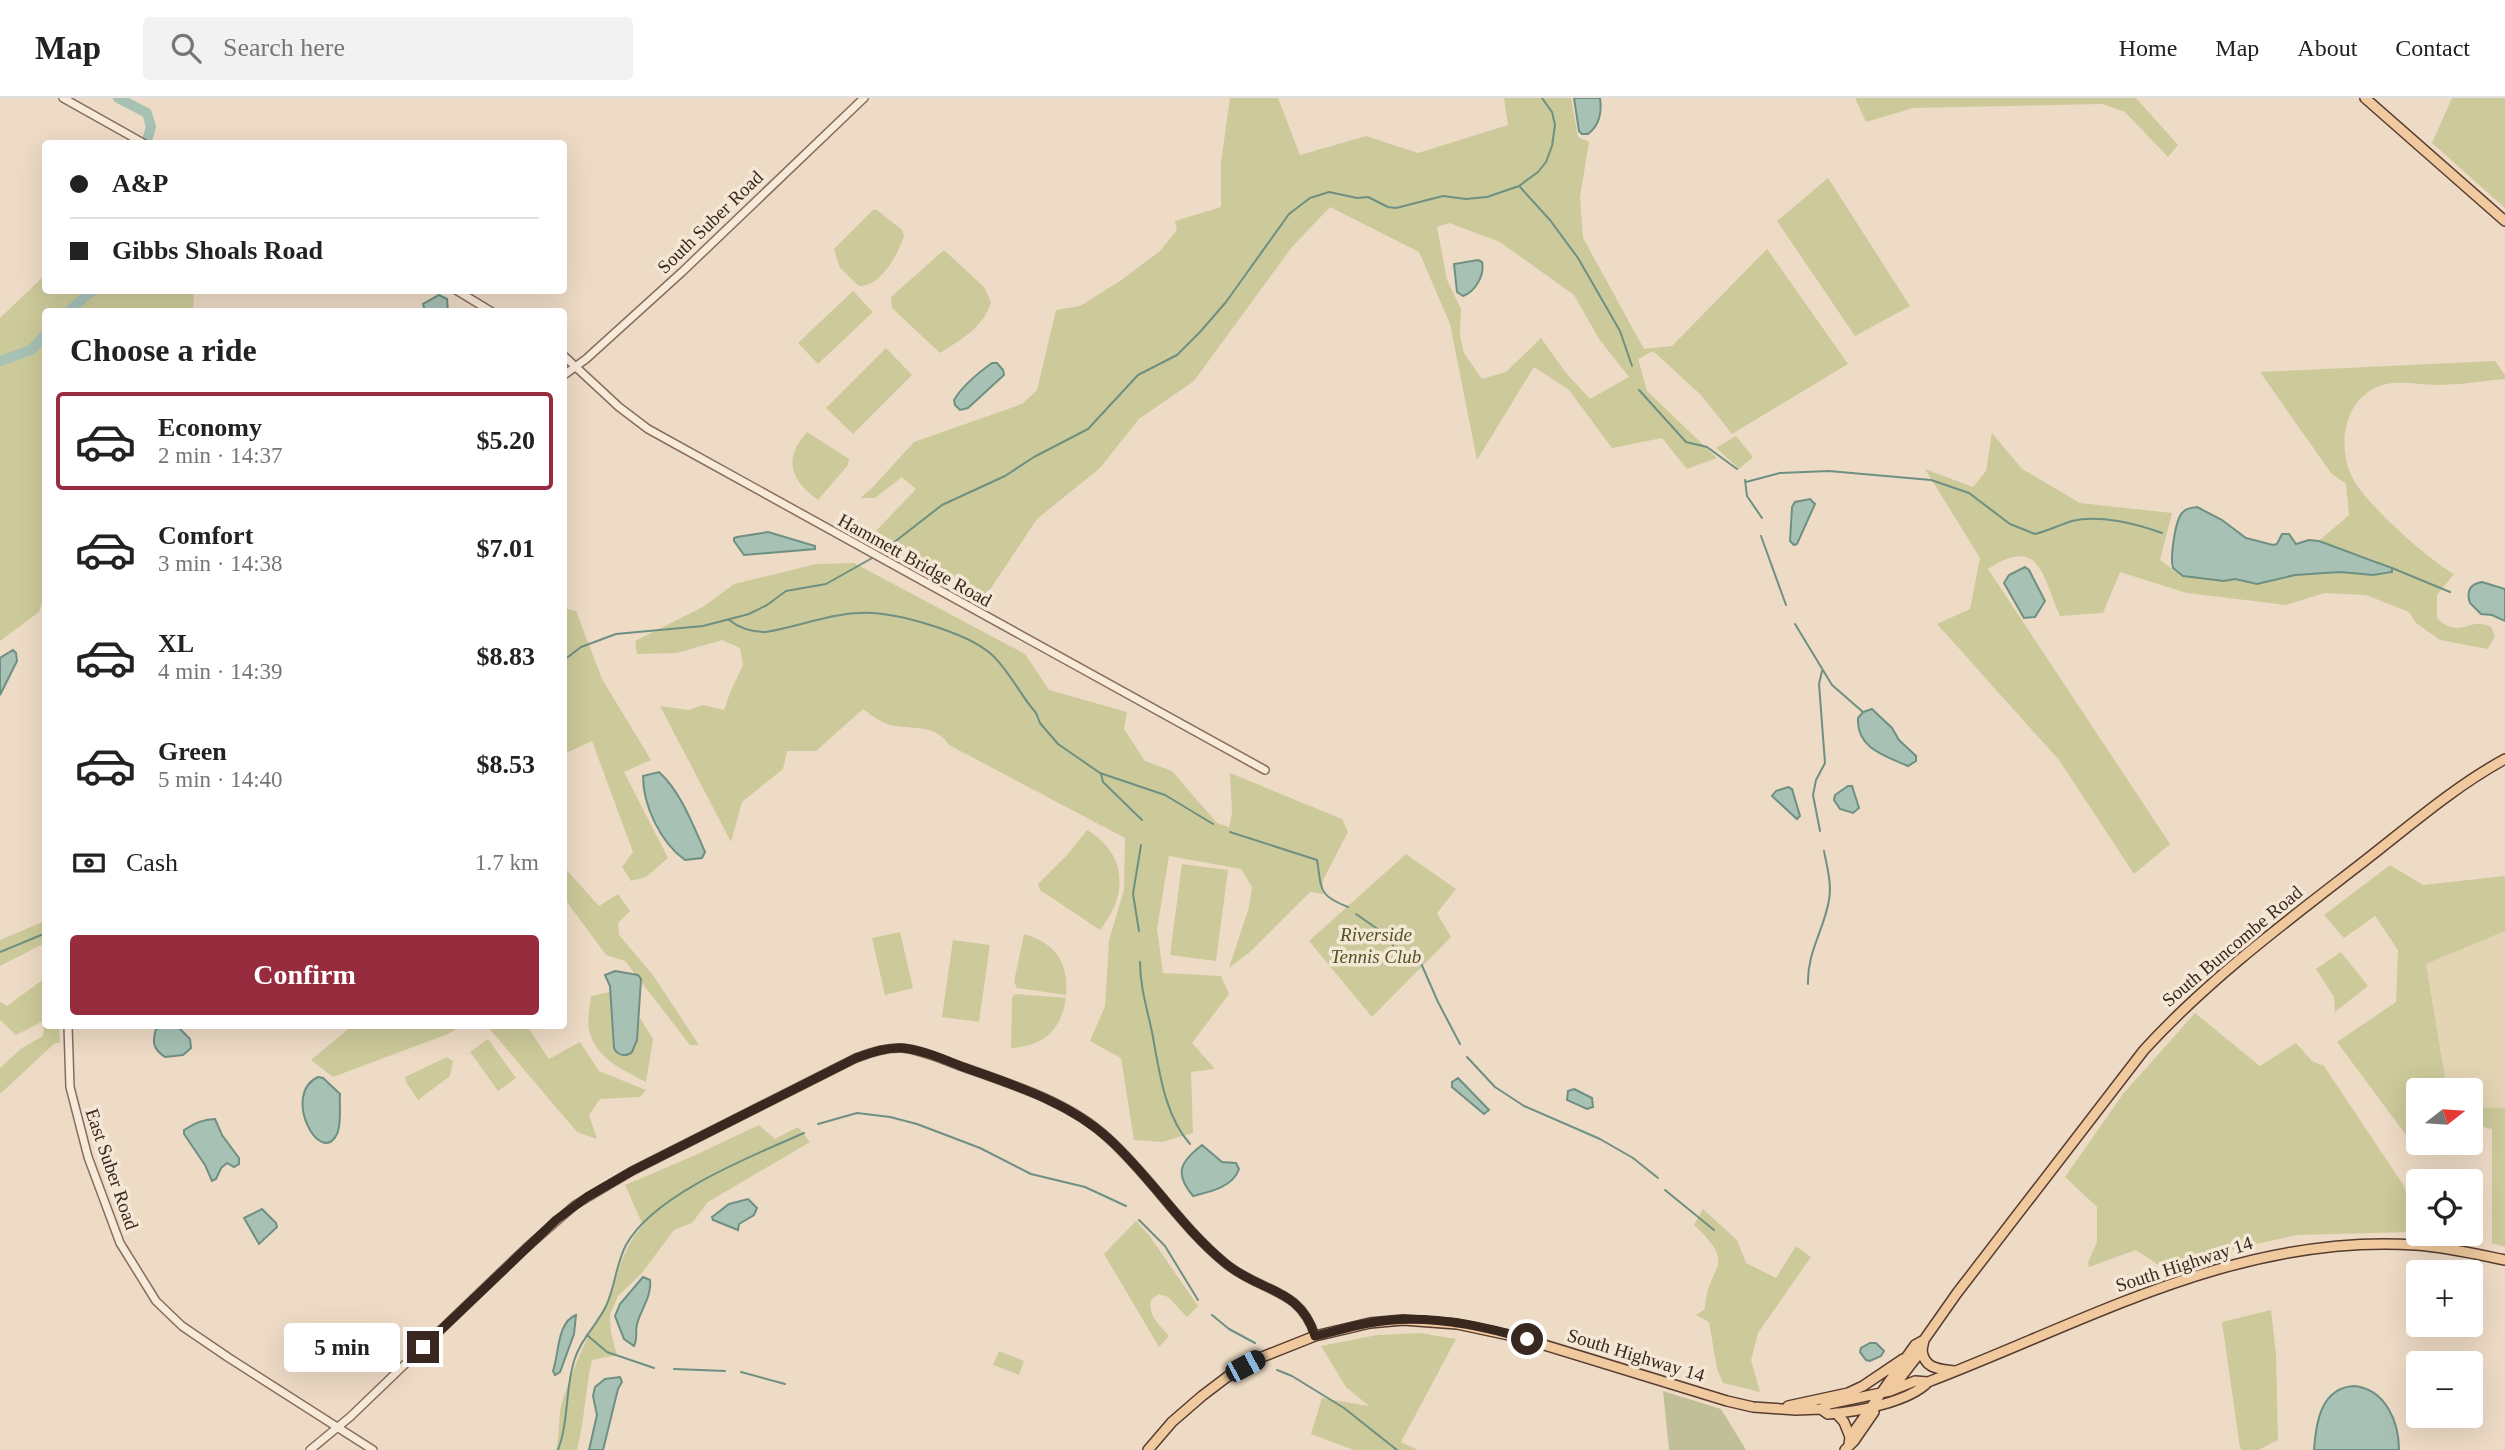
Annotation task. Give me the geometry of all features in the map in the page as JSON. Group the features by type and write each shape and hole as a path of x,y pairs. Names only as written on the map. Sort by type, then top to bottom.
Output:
{"main road":[{"path":"2365,98 2505,221"},
{"name":"South Buncombe Road","path":"1881,1398 1922,1350 1924,1340 1957,1293 2144,1050 2171,1021 2205,987 2250,949 2448,796 2505,759"},
{"name":"South Highway 14","path":"1148,1450 1187,1408 1227,1377 1266,1355 1315,1336 1370,1323 1402,1320 1465,1326 1518,1337 1727,1401 1753,1407 1821,1409 1829,1404 1919,1391 1928,1382 2101,1311 2181,1281 2278,1253 2335,1246 2388,1244 2446,1249 2505,1260"},
{"name":"South Buncombe Road","path":"1848,1444 1915,1345 1924,1340"},
{"path":"1922,1350 1924,1359 1931,1367 1956,1371"},
{"path":"1779,1409 1848,1393 1907,1356"},
{"name":"South Highway 14","path":"1821,1409 1828,1414 1836,1413 1881,1398 1915,1381 1928,1382"},
{"path":"1836,1413 1844,1422 1848,1444"}],"street":[{"path":"63,98 138,140"},
{"name":"South Suber Road","path":"575,367 682,272 864,98"},
{"path":"463,294 485,308"},
{"name":"Hammett Bridge Road","path":"567,359 619,408 649,429 1265,770"},
{"path":"567,373 575,367"},
{"name":"East Suber Road","path":"68,1029 70,1087 88,1157 120,1243 156,1301 181,1325 373,1450"},
{"path":"310,1450 338,1427 529,1245 575,1205 632,1171 856,1058 894,1048 924,1053 986,1075 1062,1106 1084,1118 1135,1164 1191,1230 1224,1263 1256,1284 1286,1296 1301,1306 1310,1320 1315,1336"}],"shaded area":[{"path":"1574,98 1600,98 1599,118 1588,134 1579,131"},
{"path":"1478,260 1483,267 1480,277 1475,287 1463,296 1457,292 1454,264"},
{"path":"439,295 447,299 448,308 424,308 423,304"},
{"path":"992,363 997,363 1004,375 968,408 960,410 954,400 971,380"},
{"path":"1810,499 1815,504 1797,544 1794,545 1790,541 1792,507 1795,502"},
{"path":"2197,507 2222,520 2246,538 2273,545 2277,544 2282,534 2289,534 2296,544 2309,540 2319,541 2392,568 2392,572 2373,575 2340,572 2295,575 2257,584 2235,579 2224,581 2183,576 2173,568 2175,531 2182,513"},
{"path":"768,532 815,546 815,549 744,555 734,541 737,537"},
{"path":"2025,567 2045,601 2035,617 2024,618 2004,583 2009,575"},
{"path":"2482,582 2505,589 2505,621 2492,615 2481,614 2470,603 2470,589 2474,584"},
{"path":"13,650 17,661 0,695 0,658"},
{"path":"1872,709 1916,756 1916,761 1908,766 1867,744 1862,737 1858,718 1863,712"},
{"path":"659,772 686,809 705,852 702,858 685,860 668,844 655,823 646,799 643,776"},
{"path":"1852,786 1859,808 1853,813 1840,809 1834,800 1835,795"},
{"path":"1788,787 1792,789 1800,816 1797,819 1772,796 1776,791"},
{"path":"2505,931 2505,1108 2483,1107 2483,1078 2445,1078 2426,964"},
{"path":"615,971 638,975 641,979 637,1040 632,1052 625,1055 617,1053 614,1048 610,986 605,975"},
{"path":"156,1029 180,1029 190,1039 191,1048 183,1055 165,1057 158,1051 154,1041"},
{"path":"318,1077 323,1078 340,1094 339,1130 330,1142 322,1142 314,1135 307,1125 303,1111 307,1086"},
{"path":"1458,1078 1489,1110 1484,1114 1452,1087 1452,1082"},
{"path":"1574,1089 1592,1098 1593,1107 1587,1109 1567,1100 1568,1091"},
{"path":"215,1119 222,1135 239,1158 239,1164 234,1167 227,1163 212,1181 184,1130 199,1122"},
{"path":"1202,1145 1222,1162 1236,1163 1239,1169 1226,1184 1193,1196 1183,1181 1182,1168"},
{"path":"748,1199 757,1208 754,1215 739,1224 738,1230 713,1220 712,1217 729,1204"},
{"path":"262,1209 277,1227 259,1244 244,1218"},
{"path":"643,1277 650,1280 650,1286 637,1324 634,1346 624,1339 615,1316 620,1304"},
{"path":"576,1315 574,1334 560,1372 555,1375 553,1371 562,1331 565,1324"},
{"path":"1876,1343 1884,1351 1881,1356 1870,1361 1860,1352 1861,1348"},
{"path":"620,1377 622,1382 603,1450 589,1450 597,1415 593,1396 595,1387 605,1379"},
{"path":"2354,1386 2374,1393 2388,1408 2396,1428 2399,1450 2314,1450 2316,1428 2327,1400 2343,1388"},
{"path":"1663,1391 1721,1409 1746,1450 1669,1450"}],"green space":[{"path":"1230,98 1278,98 1300,155 1366,136 1418,153 1508,125 1504,98 1571,98 1578,137 1589,142 1580,197 1583,238 1644,349 1672,346 1767,249 1848,364 1732,434 1701,395 1653,351 1638,359 1647,391 1717,458 1687,469 1662,438 1612,448 1569,390 1534,367 1477,460 1450,324 1419,252 1330,207 1292,247 1194,381 1139,419 1100,468 1037,519 985,597 876,531 916,489 902,477 875,498 860,498 914,442 1022,404 1037,390 1056,310 1080,306 1120,281 1160,251 1177,230 1175,221 1221,207 1221,162","holes":["1449,223 1500,242 1574,295 1599,339 1629,377 1590,399 1566,373 1541,338 1506,372 1482,379 1464,353 1460,336 1461,309 1447,280 1437,227"]},
{"path":"1855,98 2136,98 2178,145 2168,157 2125,112 2102,104 1913,108 1866,122"},
{"path":"2452,98 2505,98 2505,208 2432,143"},
{"path":"1828,178 1910,306 1855,336 1777,221"},
{"path":"873,210 877,210 902,230 904,236 888,268 874,281 859,286 840,268 834,249"},
{"path":"944,250 984,287 991,302 977,326 940,353 892,308 891,297"},
{"path":"42,278 42,294 194,294 193,308 42,308 42,602 39,612 0,641 0,318"},
{"path":"853,291 873,312 818,364 798,343"},
{"path":"886,348 912,375 853,434 826,408"},
{"path":"2495,361 2505,379 2445,385 2396,383 2373,389 2353,408 2345,435 2347,463 2359,488 2404,535 2454,574 2437,595 2437,618 2458,628 2477,624 2491,627 2495,636 2488,649 2440,640 2416,623 2409,612 2366,595 2325,593 2286,605 2187,593 2120,572 2103,613 2060,616 2043,574 2029,558 2019,556 1988,569 2170,844 2134,874 2059,760 1937,624 1970,609 1980,558 1925,469 1973,487 1986,471 1992,433 2022,469 2080,503 2172,513 2160,560 2176,572 2257,584 2295,575 2340,572 2373,575 2378,561 2319,541 2349,515 2346,484 2331,473 2260,372"},
{"path":"807,432 849,459 848,465 818,500 801,485 793,469 795,451"},
{"path":"1736,436 1753,457 1739,469 1716,448"},
{"path":"854,563 1025,654 1049,690 1127,712 1124,729 1145,761 1172,771 1217,823 1229,827 1232,813 1230,773 1342,819 1348,832 1323,880 1323,894 1310,892 1250,952 1229,968 1249,907 1252,887 1241,869 1169,856 1157,929 1163,973 1221,976 1229,994 1192,1043 1215,1069 1191,1072 1193,1133 1162,1142 1134,1140 1121,1058 1090,1041 1105,1006 1109,940 1124,890 1125,838 949,745 936,733 921,728 887,724 863,709 816,751 787,751 783,769 742,802 731,842 660,706 689,710 703,705 724,710 743,665 740,648 722,640 677,653 637,654 635,641 703,607 734,584 816,564"},
{"path":"567,609 576,611 602,679 651,760 624,772 668,858 646,877 631,881 622,867 633,852 592,741 567,753"},
{"path":"1087,830 1110,851 1117,863 1119,876 1116,903 1100,930 1040,890 1038,884"},
{"name":"Riverside Tennis Club","path":"1406,854 1456,889 1437,913 1451,937 1372,1017 1309,941"},
{"path":"1182,864 1228,870 1216,961 1170,955"},
{"path":"2390,865 2423,885 2505,876 2505,931 2426,964 2445,1078 2406,1078 2406,1135 2337,1042 2396,1002 2398,950 2375,916 2344,938 2324,915"},
{"path":"567,870 599,906 618,894 630,911 618,923 619,935 653,975 699,1045 690,1045 625,961 606,955 567,902"},
{"path":"42,922 42,945 0,966 0,940"},
{"path":"900,932 913,988 885,995 872,938"},
{"path":"1024,934 1044,943 1058,956 1065,973 1066,995 1017,988 1014,982"},
{"path":"953,940 990,945 979,1022 942,1017"},
{"path":"2341,952 2368,986 2335,1012 2334,997 2316,969"},
{"path":"42,980 42,1022 16,1035 0,1020 0,1002 7,1006"},
{"path":"610,992 615,1047 629,1051 640,1018 653,1039 646,1082 611,1062 592,1040 588,1022 591,996"},
{"path":"1016,994 1066,998 1060,1019 1049,1035 1032,1044 1011,1048 1012,997"},
{"path":"2195,1013 2260,1066 2296,1043 2312,1061 2324,1066 2404,1186 2406,1232 2297,1235 2160,1266 2136,1250 2089,1267 2088,1262 2097,1242 2097,1207 2065,1177 2123,1094"},
{"path":"44,1029 59,1029 60,1043 55,1043 0,1094 0,1068 22,1048 43,1036"},
{"path":"348,1029 456,1029 333,1077 311,1060"},
{"path":"490,1029 529,1029 549,1059 580,1042 599,1071 646,1090 640,1097 600,1099 589,1115 597,1139 577,1132"},
{"path":"488,1039 516,1078 498,1091 470,1052"},
{"path":"447,1057 453,1061 450,1076 418,1100 405,1077"},
{"path":"2483,1107 2505,1108 2505,1247 2492,1243 2492,1129 2483,1127"},
{"path":"759,1125 775,1139 798,1127 810,1142 708,1202 692,1223 674,1230 642,1273 618,1296 610,1315 611,1333 617,1355 592,1360 577,1450 556,1450 562,1402 573,1371 588,1336 608,1303 625,1252 643,1225 625,1185"},
{"path":"1703,1209 1737,1240 1746,1263 1776,1278 1796,1246 1811,1257 1758,1333 1751,1360 1760,1392 1723,1383 1717,1369 1709,1322 1696,1315 1705,1309 1707,1294 1718,1266 1715,1250 1694,1225"},
{"path":"1136,1221 1149,1235 1198,1306 1187,1317 1168,1297 1159,1294 1151,1300 1153,1315 1169,1336 1159,1347 1104,1254"},
{"path":"2271,1310 2276,1354 2278,1440 2258,1450 2242,1450 2222,1322"},
{"path":"1420,1333 1456,1339 1401,1442 1418,1450 1354,1450 1311,1434 1322,1398 1369,1406 1346,1387 1321,1346 1377,1335"},
{"path":"999,1351 1024,1361 1019,1375 993,1365"}],"waterway":[{"path":"118,98 147,113 151,127 147,140"},
{"path":"879,554 942,505 1005,476 1034,457 1088,429 1138,375 1177,355 1200,332 1226,302 1289,214 1310,198 1329,192 1357,198 1368,197 1396,208 1443,196 1466,199 1487,197 1519,186 1538,172 1546,162 1552,146 1555,125 1552,112 1542,98"},
{"path":"1520,187 1550,220 1578,258 1620,331 1632,366"},
{"path":"73,308 88,294"},
{"path":"0,361 31,350 42,338"},
{"path":"1639,390 1686,442 1707,447 1737,469"},
{"path":"1746,482 1780,473 1829,471 1931,480 1969,493 2010,524 2035,534 2083,519 2130,523 2162,533"},
{"path":"1745,480 1747,496 1762,518"},
{"path":"1761,536 1786,605"},
{"path":"567,658 581,647 616,634 703,626 749,614 786,591 826,584 874,557"},
{"path":"2392,568 2450,592"},
{"path":"729,620 746,629 766,632 836,616 874,613 928,624 965,638 997,660 1036,713 1040,723 1058,744 1100,773 1165,795 1213,824"},
{"path":"1795,624 1832,685 1863,712"},
{"path":"1820,831 1813,795 1816,780 1825,763 1819,684 1822,671"},
{"path":"1101,774 1103,782 1142,820"},
{"path":"1230,832 1317,860 1321,884 1326,895 1348,907"},
{"path":"1139,931 1133,894 1141,845"},
{"path":"1808,984 1810,962 1830,894 1824,851"},
{"path":"1356,914 1389,937 1395,950 1412,954 1420,961 1460,1044"},
{"path":"0,952 42,935"},
{"path":"1140,962 1142,989 1168,1106 1190,1144"},
{"path":"1467,1057 1495,1087 1524,1106 1600,1139 1633,1158 1658,1178"},
{"path":"818,1124 857,1113 917,1124 980,1148 1031,1174 1085,1187 1126,1206"},
{"path":"558,1450 564,1428 571,1372 577,1353 606,1306 623,1252 640,1226 658,1209 706,1178 804,1133"},
{"path":"1665,1190 1714,1230"},
{"path":"1139,1220 1165,1246 1198,1300"},
{"path":"1212,1315 1229,1329 1255,1343"},
{"path":"587,1335 607,1352 654,1368"},
{"path":"674,1369 725,1371"},
{"path":"1277,1370 1292,1376 1344,1408 1397,1450"},
{"path":"741,1372 785,1384"}],"route":[{"path":"423,1347 556,1220 587,1197 632,1171 856,1058 894,1048 924,1053 986,1075 1062,1106 1084,1118 1135,1164 1191,1230 1224,1263 1256,1284 1286,1296 1301,1306 1310,1320 1315,1336 1370,1323 1402,1320 1444,1322 1527,1339"}]}
